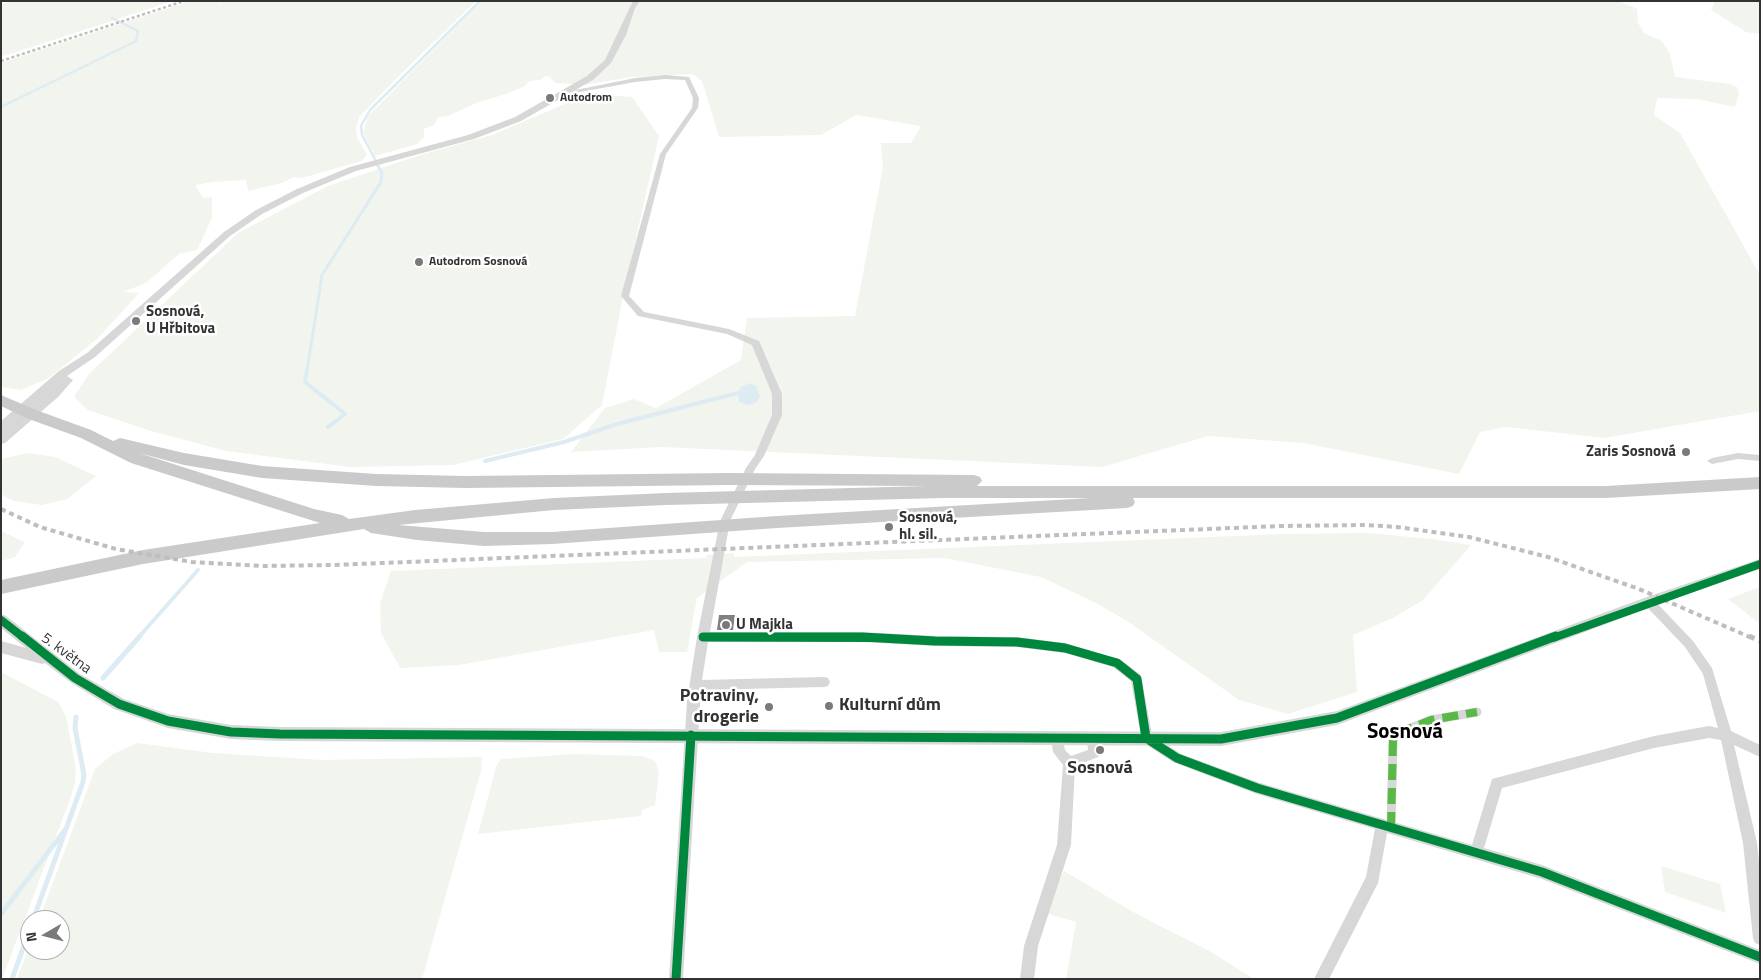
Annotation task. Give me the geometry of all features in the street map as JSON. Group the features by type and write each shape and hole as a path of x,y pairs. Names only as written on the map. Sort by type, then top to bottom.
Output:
{"main road":[{"path":"1,400 26,412 86,434 138,459 208,482 314,515 366,527 417,534 484,539 592,536 740,525 1136,502"},
{"path":"86,434 184,459 262,472 323,478 457,482 730,479 939,480 1220,493"},
{"path":"1,587 143,557 291,532 415,516 615,501 944,492 1606,492 1760,483"},
{"path":"752,497 946,501 1490,503 1610,500 1760,490"}],"street":[{"path":"1,428 54,394 91,355 226,234 259,212 300,191 353,169 472,137 518,119 590,78 608,61 622,36 632,8 637,1"},
{"path":"564,93 635,80 665,77 687,78 696,98 695,108 663,154 625,296 640,314 729,332 756,343 777,394 778,415 759,456 724,521 703,637 695,685 691,734 676,979"},
{"path":"1,440 26,412"},
{"path":"1712,461 1738,456 1760,458"},
{"name":"5. května","path":"1,620 50,660 91,689 119,704 168,721 212,730 252,733 1221,738 1337,718 1649,602 1760,564"},
{"path":"1649,602 1689,644 1708,672 1726,735 1750,843 1760,938"},
{"path":"703,637 862,637 935,641 1017,642 1065,648 1117,663 1137,679 1146,738 1177,758 1248,785 1542,872 1760,957"},
{"path":"1,647 50,660"},
{"path":"695,685 824,682"},
{"path":"1321,979 1373,878 1386,826 1393,740 1396,734 1431,720 1477,712"},
{"path":"1476,852 1497,783 1654,742 1709,732 1726,735 1760,750"},
{"path":"1027,979 1031,946 1064,845 1069,763 1059,752 1058,737"},
{"path":"1069,763 1094,753 1093,738"}],"shaded area":[{"path":"16,1 173,1 1,57 1,4"},
{"path":"190,1 217,1 218,3 228,1 476,1 359,117 356,129 357,137 367,155 361,161 302,178 294,177 282,183 248,191 246,180 195,185 203,198 212,197 212,218 197,250 179,254 146,283 123,292 139,293 98,338 49,378 21,390 1,387 1,63"},
{"path":"482,1 1617,1 1637,9 1638,23 1644,33 1662,41 1670,54 1675,77 1730,84 1737,87 1739,93 1735,107 1697,99 1657,98 1654,115 1680,133 1760,275 1760,411 1604,438 1506,427 1480,432 1459,474 1303,443 1208,436 1102,467 661,447 571,452 605,408 634,399 656,408 741,360 747,318 855,316 883,167 881,143 911,143 921,126 856,115 821,135 719,137 702,81 693,74 632,77 583,85 555,83 550,77 546,76 540,80 529,81 525,86 506,94 476,103 448,116 438,117 434,125 424,129 424,137 417,144 375,156 363,133 368,116"},
{"path":"1715,1 1760,1 1760,34 1746,32 1711,10"},
{"name":"Autodrom Sosnová","path":"588,94 632,97 659,136 624,291 602,405 563,439 453,465 350,467 226,451 151,431 88,410 74,397 89,374 238,233 328,186 420,155 492,135"},
{"path":"749,383 756,386 760,397 757,402 749,405 739,402 738,393 741,387"},
{"path":"28,453 55,457 96,476 67,499 42,505 14,501 1,494 1,459"},
{"path":"1,531 25,542 15,557 1,561"},
{"path":"1368,533 1471,545 1423,600 1393,618 1353,635 1357,692 1288,714 1239,700 1130,623 1098,604 1041,577 945,558 747,562 697,598 687,652 659,652 654,630 459,665 400,668 381,633 380,603 391,571 706,558 707,555 734,553 734,557 1283,534"},
{"path":"1760,587 1760,624 1728,599"},
{"path":"1,672 58,702 66,716 76,769 75,783 69,802 28,910 20,910 20,931 2,979"},
{"path":"137,743 213,753 322,760 482,757 481,771 422,979 17,979 24,960 70,960 70,910 43,910 95,769 113,754"},
{"path":"574,754 642,756 655,761 659,772 655,805 642,810 641,816 478,834 497,764 501,759"},
{"path":"1661,866 1720,884 1726,913 1665,892"},
{"path":"1064,871 1135,913 1211,952 1254,979 1066,979 1076,922 1042,912"}],"building":[{"name":"U Majkla","path":"719,615 735,615 733,630 717,630"}],"waterway":[{"path":"376,161 362,135 361,126 370,110 480,1"},
{"path":"1,107 136,41 138,31 112,18"},
{"path":"307,371 322,275 381,182 382,173 377,164"},
{"path":"307,369 305,382 345,414 328,427"},
{"path":"485,461 564,442 617,424 738,393"},
{"path":"138,638 198,570"},
{"path":"103,678 140,636"},
{"path":"37,910 83,782 84,775 75,728 76,717"},
{"path":"1,914 65,830"},
{"path":"12,979 20,957"}],"railway":[{"path":"1,61 184,1"},
{"path":"1,509 40,527 116,549 192,562 262,566 334,565 1280,526 1366,525 1397,527 1469,537 1548,557 1639,589 1752,638"},
{"path":"1749,636 1760,641"}],"marked path":[{"path":"1391,828 1393,740 1396,734 1431,720 1477,712"}],"cycle path":[{"path":"1,620 75,678 119,704 168,721 231,732 280,734 1221,739 1337,718 1649,602 1760,564"},
{"path":"703,637 862,637 935,641 1017,642 1065,648 1117,663 1137,679 1146,738 1177,758 1257,788 1542,872 1760,957"},
{"path":"676,979 691,735"}],"place":[{"name":"Autodrom","path":"550,98"},
{"name":"Autodrom Sosnová","path":"419,262"},
{"name":"Sosnová, U Hřbitova","path":"136,321"},
{"name":"Zaris Sosnová","path":"1686,452"},
{"name":"Sosnová, hl. sil.","path":"889,527"},
{"name":"U Majkla","path":"726,625"},
{"name":"Kulturní dům","path":"829,706"},
{"name":"Potraviny, drogerie","path":"769,707"},
{"name":"Sosnová","path":"1100,750"}],"district":[{"name":"Sosnová","path":"1405,733"}]}
